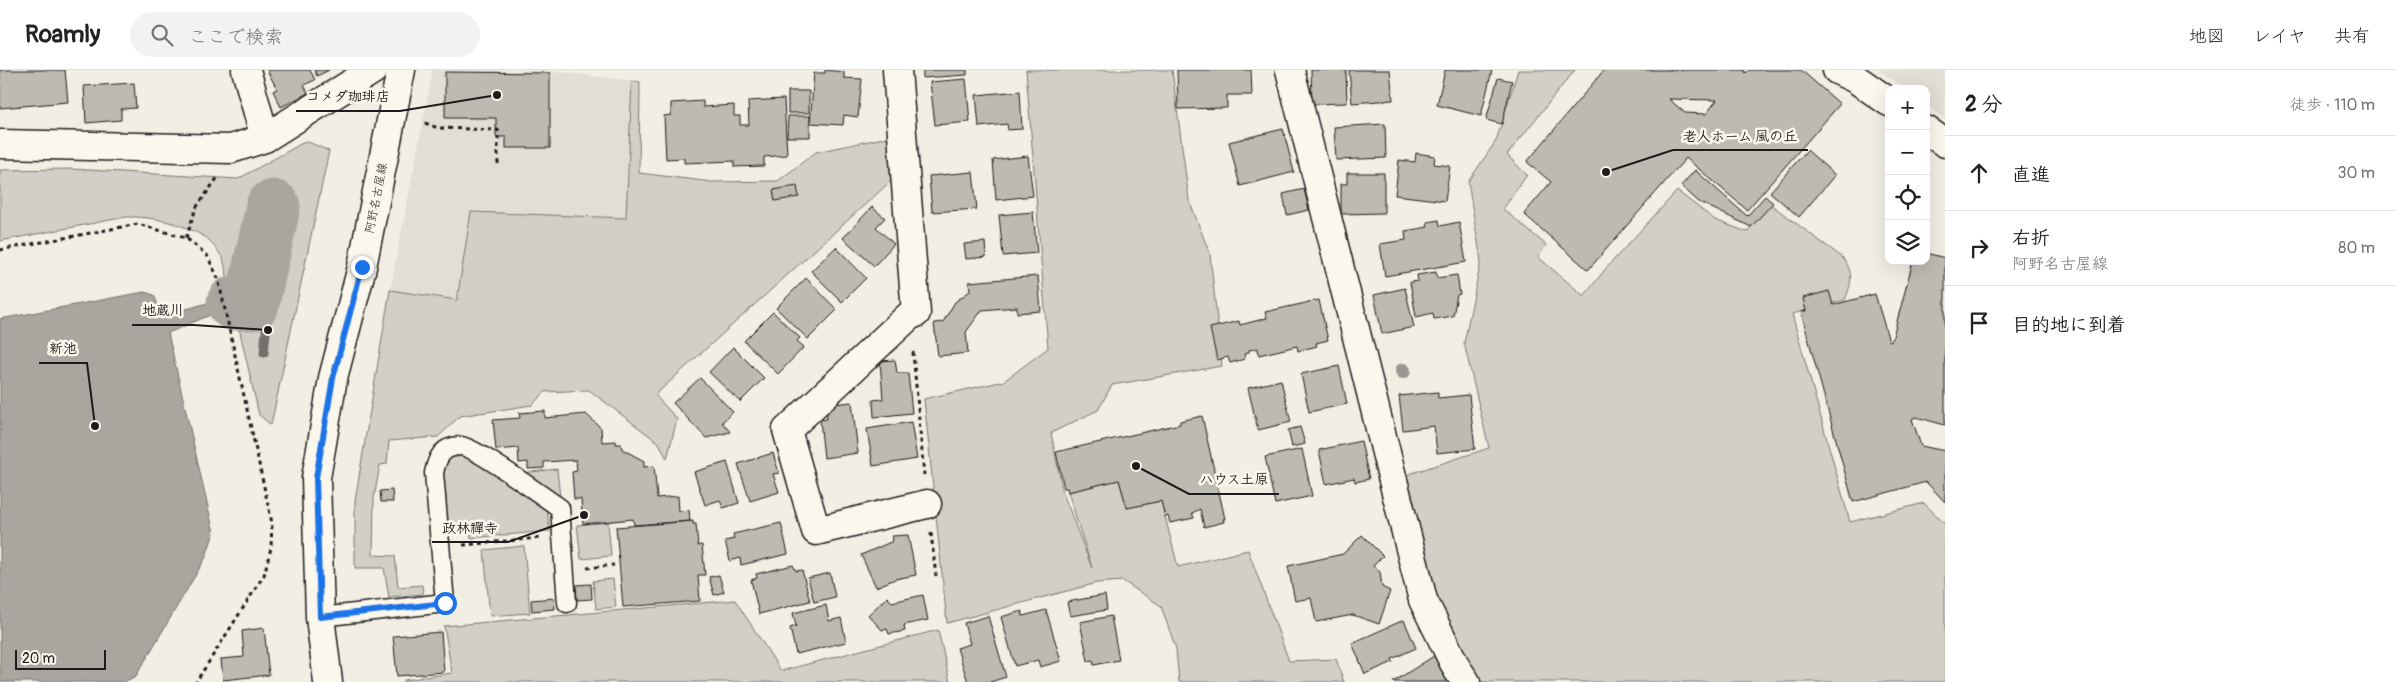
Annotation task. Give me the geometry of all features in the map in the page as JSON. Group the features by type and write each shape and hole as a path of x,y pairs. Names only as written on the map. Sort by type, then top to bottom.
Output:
{"street":[{"path":"246,70 265,138"},
{"path":"0,144 231,150 265,138 373,70"},
{"name":"阿野名古屋線","path":"328,682 320,617 316,478 333,378 362,267 401,70"},
{"path":"897,70 916,313 909,316 787,430 816,531 927,504"},
{"path":"1290,70 1423,600 1457,669 1466,682"},
{"path":"1838,70 1856,78 1885,99"},
{"path":"1930,133 1945,143"}],"lane":[{"path":"320,617 445,603 434,473 437,458 446,450 462,446 478,454 560,508 567,603"}],"path":[{"path":"425,123 438,128 498,130 498,167"},
{"path":"186,238 196,208 224,172"},
{"path":"0,250 138,224 186,238 206,255 218,278 272,524 271,548 264,575 196,682"},
{"path":"909,316 927,504 936,576"},
{"path":"440,546 562,536"}],"shaded area":[{"path":"433,70 553,71 632,81 626,218 471,212 457,301 390,290"},
{"path":"1026,70 1172,70 1189,200 1210,254 1222,366 1112,385 1098,410 1051,433 1063,493 1092,568 1068,492 1119,480 1127,508 1161,501 1178,567 1248,550 1289,661 1336,659 1344,682 1179,682 1176,649 1161,606 1123,581 1097,583 947,623 924,399 1004,381 1048,348"},
{"path":"1518,70 1575,70 1507,155 1527,175 1503,209 1546,245 1538,257 1584,296 1608,266 1677,191 1715,220 1747,232 1756,221 1766,201 1843,258 1847,263 1851,278 1845,300 1792,314 1850,522 1924,503 1945,524 1945,682 1481,682 1468,663 1432,594 1403,476 1489,448 1464,343 1481,261 1468,182 1496,141"},
{"path":"1879,70 1945,70 1945,119 1930,108 1930,85 1900,85"},
{"path":"632,81 640,82 639,173 712,182 778,181 816,152 888,137 891,181 655,395 677,419 667,459 659,443 589,390 545,392 532,405 460,416 438,437 389,441 387,464 380,465 374,498 373,555 395,556 398,587 422,585 423,594 389,597 384,568 355,568 355,501 390,290 457,300 471,212 626,218"},
{"path":"306,141 329,151 271,425 259,415 223,258 208,239 187,228 167,221 126,217 0,241 0,170 72,169 238,179"},
{"path":"144,292 154,295 162,316 211,302 215,313 168,333 214,533 205,559 136,676 124,682 0,682 0,319"},
{"path":"462,456 474,460 547,511 550,531 471,538 470,528 447,529 443,471 450,458"},
{"path":"557,469 560,498 522,473"},
{"path":"608,522 611,556 581,559 577,525"},
{"path":"524,546 530,613 490,616 484,550"},
{"path":"613,579 616,607 596,609 593,581"},
{"path":"735,600 781,671 938,630 950,682 404,682 404,680 452,673 444,626"}],"building":[{"path":"0,70 65,70 68,102 0,108"},
{"path":"267,70 310,70 315,80 304,85 308,93 281,107 273,91 277,89"},
{"path":"314,70 329,70 317,76"},
{"path":"825,70 844,72 844,78 862,79 858,117 844,115 843,125 810,123 814,73 825,73"},
{"path":"923,70 967,70 967,75 923,78"},
{"path":"1177,70 1251,70 1252,95 1227,95 1227,108 1178,109"},
{"path":"1311,70 1346,70 1347,103 1312,104"},
{"path":"1349,70 1390,70 1393,100 1352,103"},
{"path":"1445,70 1492,70 1481,116 1437,105"},
{"path":"1604,70 1744,70 1746,73 1749,70 1801,70 1840,104 1747,210 1686,158 1588,270 1524,214 1551,182 1527,162","holes":["1669,99 1717,100 1706,114 1685,113"]},
{"path":"445,72 550,73 550,148 506,148 506,137 496,137 496,118 445,118"},
{"path":"1498,78 1512,81 1502,124 1486,120"},
{"path":"966,79 970,122 935,125 930,82"},
{"path":"134,83 136,108 121,109 121,120 86,123 84,86"},
{"path":"788,91 809,91 809,113 788,113"},
{"path":"1020,91 1022,129 1008,130 1007,124 979,127 976,95"},
{"path":"784,99 787,155 764,157 764,166 734,167 734,161 684,163 684,158 666,159 664,116 671,115 671,103 703,101 703,107 734,105 734,116 740,116 740,125 749,125 748,101"},
{"path":"788,116 810,116 810,137 787,137"},
{"path":"1385,124 1386,158 1336,160 1334,127"},
{"path":"1283,129 1294,172 1240,186 1229,142"},
{"path":"1807,150 1835,175 1799,217 1770,192"},
{"path":"1416,153 1435,156 1434,164 1450,166 1445,201 1395,195 1399,160 1415,162"},
{"path":"1028,156 1033,196 996,200 993,160"},
{"path":"1695,170 1747,216 1765,196 1773,203 1751,227 1699,202 1681,186"},
{"path":"973,172 977,209 932,212 929,176"},
{"path":"1347,173 1384,173 1384,213 1341,214 1341,184 1347,184"},
{"path":"797,186 799,197 775,201 773,190"},
{"path":"1304,189 1309,210 1287,215 1283,194"},
{"path":"872,207 885,218 876,227 894,244 874,266 843,238"},
{"path":"1033,212 1037,253 1003,256 999,215"},
{"path":"1439,220 1440,226 1459,222 1466,262 1385,276 1380,244 1406,240 1405,231 1428,227 1427,222"},
{"path":"985,242 986,257 966,259 964,244"},
{"path":"836,247 866,278 842,302 811,271"},
{"path":"1930,254 1945,258 1945,425 1916,417 1912,419 1921,446 1945,451 1945,502 1926,482 1853,502 1801,312 1806,311 1803,298 1829,291 1833,305 1875,294 1889,341 1892,340 1912,265 1930,265"},
{"path":"1436,272 1437,278 1457,275 1460,294 1457,295 1453,316 1434,319 1433,313 1416,317 1410,282 1418,281 1417,275"},
{"path":"1038,276 1041,311 1017,313 1017,307 982,310 966,332 968,353 938,356 934,323 943,322 955,302 970,291 969,282"},
{"path":"806,278 837,310 808,339 776,308"},
{"path":"1405,288 1414,327 1382,334 1374,295"},
{"path":"1319,300 1328,340 1316,343 1317,346 1298,351 1297,346 1259,355 1258,348 1249,350 1249,352 1244,354 1245,359 1230,363 1228,357 1217,360 1210,328 1239,321 1240,325 1267,318 1265,312"},
{"path":"773,312 800,338 797,341 804,347 778,374 744,341"},
{"path":"733,347 764,378 740,402 709,372"},
{"path":"895,360 897,373 908,373 912,413 874,417 873,400 883,399 880,361"},
{"path":"1339,366 1347,404 1309,412 1301,374"},
{"path":"700,378 733,412 722,422 730,432 706,438 673,403"},
{"path":"1281,380 1291,422 1258,430 1248,388"},
{"path":"1438,392 1438,398 1469,395 1475,449 1437,453 1434,426 1403,430 1399,396"},
{"path":"852,402 858,453 824,458 820,420 827,419 826,405"},
{"path":"545,411 545,418 586,414 601,428 602,442 616,441 616,444 621,444 622,449 644,461 644,467 654,466 657,498 678,496 679,511 689,510 690,521 634,525 633,519 583,524 581,499 574,499 572,472 577,471 576,460 544,462 544,468 528,469 528,462 519,463 518,448 496,450 493,420 520,418 519,413"},
{"path":"1202,416 1225,519 1223,519 1224,522 1204,527 1200,509 1192,513 1194,518 1170,523 1168,516 1165,517 1161,501 1127,508 1119,480 1068,492 1067,488 1064,488 1056,452 1180,424 1180,421"},
{"path":"911,422 917,459 873,466 867,429"},
{"path":"1300,427 1305,444 1292,447 1288,430"},
{"path":"1361,441 1369,479 1355,482 1354,478 1326,484 1319,450"},
{"path":"1302,449 1312,496 1275,504 1265,457"},
{"path":"773,453 779,473 773,474 779,492 750,501 738,464"},
{"path":"727,462 739,503 723,508 720,500 705,505 694,472"},
{"path":"392,490 393,502 381,502 380,491"},
{"path":"693,521 693,524 696,524 698,546 702,545 705,575 698,575 700,601 623,607 616,527"},
{"path":"781,523 788,554 741,565 740,558 730,561 725,541 734,539 733,534"},
{"path":"908,535 916,575 895,579 876,587 861,555 893,541 892,536"},
{"path":"1362,535 1383,556 1373,566 1380,572 1382,587 1390,591 1379,624 1353,615 1316,622 1311,598 1295,601 1288,566 1343,554"},
{"path":"793,565 796,571 802,570 810,601 759,614 751,580 757,578 756,574"},
{"path":"830,573 835,597 814,602 808,578"},
{"path":"719,575 724,592 714,595 709,577"},
{"path":"591,584 592,599 577,600 576,585"},
{"path":"923,595 928,620 904,625 905,631 889,634 887,629 882,630 868,615 887,597 892,602"},
{"path":"1105,595 1107,610 1070,616 1067,602"},
{"path":"554,598 555,609 532,611 531,600"},
{"path":"826,605 829,621 841,618 846,642 796,654 790,628 796,626 793,613"},
{"path":"1046,610 1061,661 1040,667 1038,660 1015,666 1001,617 1022,611 1023,616"},
{"path":"988,616 1006,677 990,682 968,682 957,648 970,644 964,623"},
{"path":"1111,616 1119,660 1094,665 1093,660 1088,661 1080,622"},
{"path":"1404,620 1416,648 1392,659 1393,662 1365,674 1352,643"},
{"path":"264,628 269,675 223,680 221,659 244,657 242,631"},
{"path":"441,632 444,672 397,676 393,636"},
{"path":"1434,656 1449,682 1393,682"}],"waterway":[{"path":"234,303 252,303 273,207"},
{"path":"264,353 271,281"}],"place":[{"name":"コメダ珈琲店","path":"497,95"},
{"name":"老人ホーム 風の丘","path":"1606,172"},
{"name":"地蔵川","path":"268,330"},
{"name":"新池","path":"95,426"},
{"name":"ハウス土原","path":"1136,466"},
{"name":"政林禪寺","path":"584,515"}],"route":[{"path":"362,267 333,378 316,478 320,617 445,603"}]}
